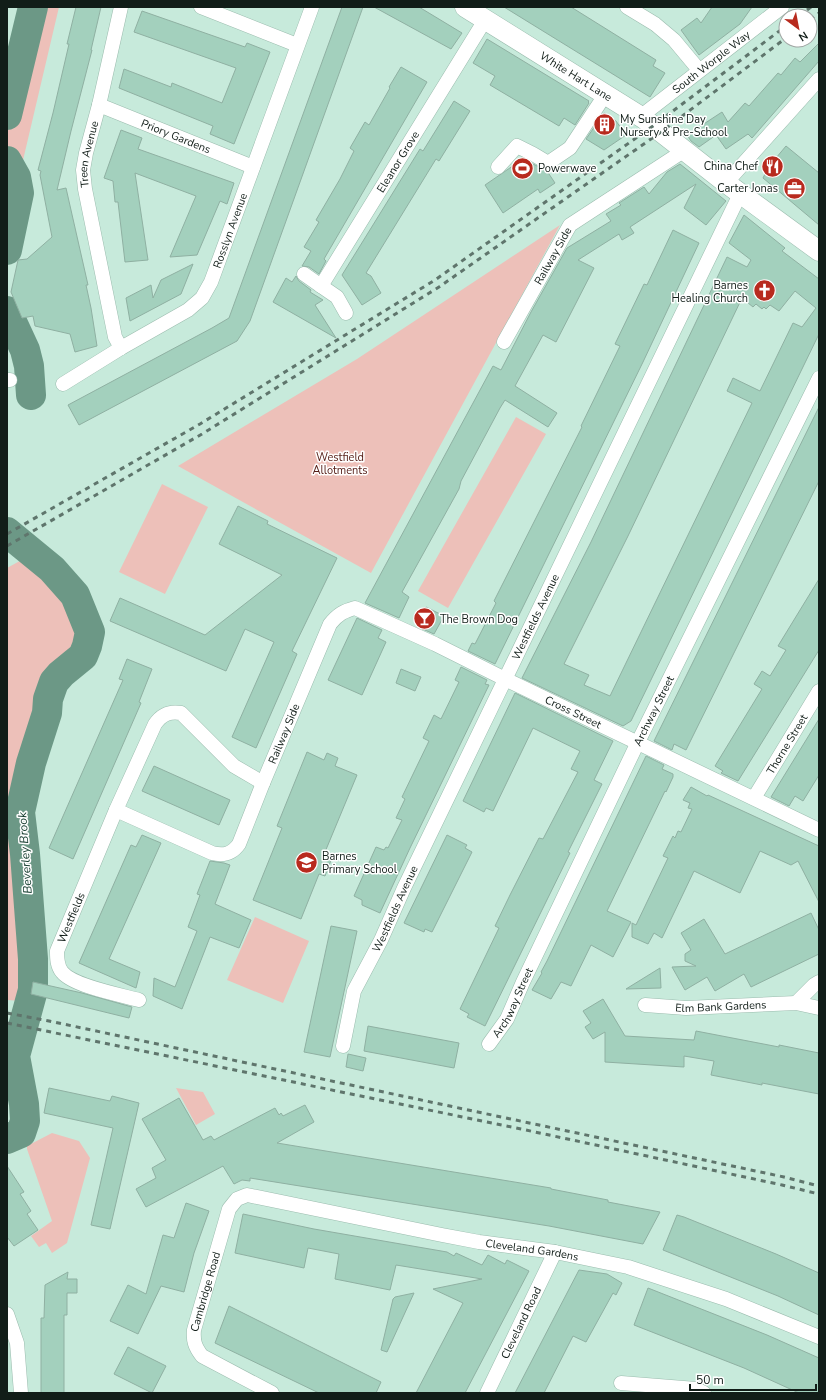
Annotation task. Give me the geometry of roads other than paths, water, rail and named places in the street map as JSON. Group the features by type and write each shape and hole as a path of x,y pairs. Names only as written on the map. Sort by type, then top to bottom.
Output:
{"street":[{"name":"Treen Avenue","path":"121,7 99,105 86,153 84,170 85,189 115,337 121,348"},
{"path":"201,7 297,45"},
{"name":"Rosslyn Avenue","path":"63,384 121,348 188,310 202,298 211,282 312,7"},
{"path":"627,7 655,24 674,40 699,70"},
{"name":"South Worple Way","path":"640,117 782,7"},
{"name":"White Hart Lane","path":"473,11 640,117 819,251"},
{"name":"Eleanor Grove","path":"321,286 473,11"},
{"name":"Westfields Avenue","path":"342,1046 354,991 381,940 505,679 733,187 819,79"},
{"path":"498,167 517,146 548,163 570,148 605,95"},
{"name":"Priory Gardens","path":"99,105 253,167"},
{"name":"Railway Side","path":"504,342 570,225 685,150"},
{"path":"304,274 337,297 346,313"},
{"name":"Archway Street","path":"488,1044 507,1019 523,982 638,742 819,378"},
{"name":"Cross Street","path":"330,624 344,610 355,608 435,644 819,830"},
{"name":"Railway Side","path":"116,810 212,853 222,855 234,851 239,844 263,782 330,624"},
{"name":"Thorne Street","path":"754,798 819,691"},
{"name":"Westfields","path":"138,1000 68,978 61,971 57,961 57,951 116,810 159,718 174,712 181,713 234,766 263,782"},
{"path":"796,1003 819,982"},
{"name":"Elm Bank Gardens","path":"645,1005 686,1008 796,1003 819,1008"},
{"name":"Cleveland Gardens","path":"237,1199 247,1195 479,1242 555,1252 628,1267 726,1299 819,1336"},
{"name":"Cambridge Road","path":"237,1199 229,1209 225,1219 193,1338 196,1348 202,1356 272,1393"},
{"name":"Cleveland Road","path":"487,1393 555,1252"},
{"path":"7,1314 17,1343 21,1393"},
{"path":"621,1383 696,1389 704,1393"}],"waterway":[{"name":"Beverley Brook","path":"7,115 33,7"},
{"name":"Beverley Brook","path":"7,161 16,177 19,193 7,250"},
{"name":"Beverley Brook","path":"7,311 25,350 29,366 31,395"},
{"name":"Beverley Brook","path":"7,532 52,569 75,595 90,632 83,656 61,674 54,682 48,699 47,713 31,763 20,812 25,854 33,959 33,990 15,1056 24,1104 25,1121 21,1133 7,1139"},
{"path":"90,632 94,634 98,641"}],"railway":[{"path":"7,534 200,424 435,280 653,126 778,32"},
{"path":"7,546 202,434 439,287 661,132 778,44"},
{"path":"7,1013 784,1177 819,1186"},
{"path":"7,1023 521,1129 819,1194"}],"place":[{"name":"My Sunshine Day Nursery & Pre-School","path":"605,125"},
{"name":"China Chef","path":"773,166"},
{"name":"Powerwave","path":"522,168"},
{"name":"Carter Jonas","path":"794,188"},
{"name":"Barnes Healing Church","path":"764,291"},
{"name":"The Brown Dog","path":"424,619"},
{"name":"Barnes Primary School","path":"306,862"}],"park label":[{"name":"Westfield Allotments","path":"340,463"}]}
